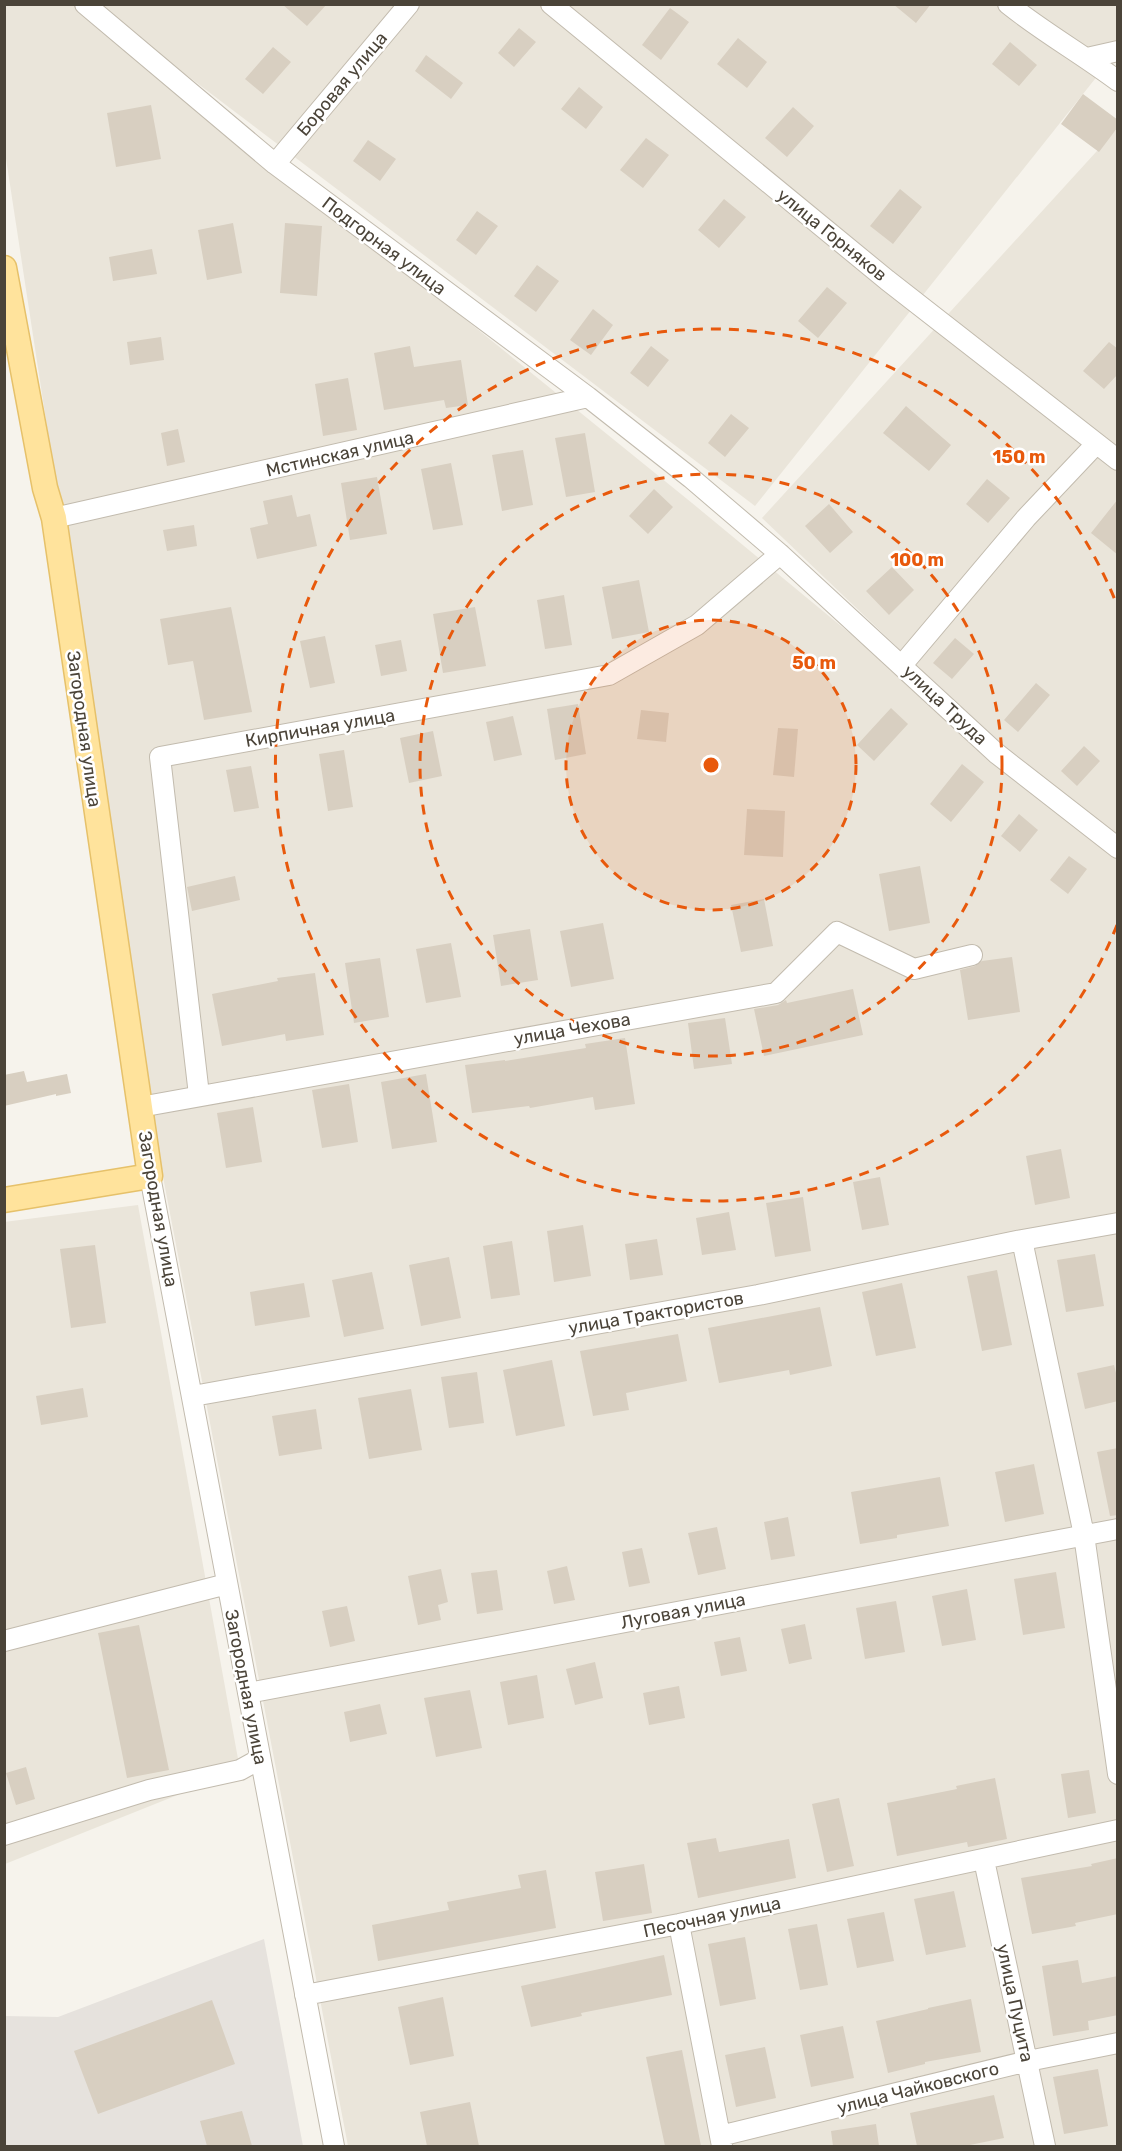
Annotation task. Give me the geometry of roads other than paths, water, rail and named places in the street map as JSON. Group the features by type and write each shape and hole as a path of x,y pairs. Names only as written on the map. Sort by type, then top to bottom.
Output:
{"main road":[{"name":"Загородная улица","path":"4,268 45,488 54,518 150,1176"},
{"path":"4,1200 150,1176"}],"street":[{"name":"Подгорная улица","path":"85,4 274,164 588,397 691,478"},
{"name":"Боровая улица","path":"274,164 409,4"},
{"name":"улица Горняков","path":"551,4 887,280 1118,460"},
{"path":"1008,4 1040,29 1087,58 1118,81"},
{"path":"1087,58 1118,51"},
{"name":"Мстинская улица","path":"54,518 588,397"},
{"path":"902,665 1026,518 1096,444"},
{"name":"улица Труда","path":"691,478 780,554 996,753 1118,848"},
{"name":"Кирпичная улица","path":"199,1095 160,757 609,675 697,625 780,554"},
{"name":"улица Чехова","path":"140,1107 776,993 837,932 914,969 972,956"},
{"name":"Загородная улица","path":"150,1176 334,2146"},
{"name":"улица Трактористов","path":"193,1396 758,1295 1022,1240 1118,1223"},
{"path":"1022,1240 1084,1535 1118,1774"},
{"name":"Луговая улица","path":"248,1693 1118,1529"},
{"path":"4,1641 227,1584"},
{"path":"4,1835 149,1790 240,1770 260,1759"},
{"name":"Песочная улица","path":"305,1995 679,1924 1118,1830"},
{"name":"улица Пуцита","path":"984,1860 1045,2146"},
{"path":"679,1924 721,2141"},
{"name":"улица Чайковского","path":"721,2141 1028,2061 1118,2043"}]}
